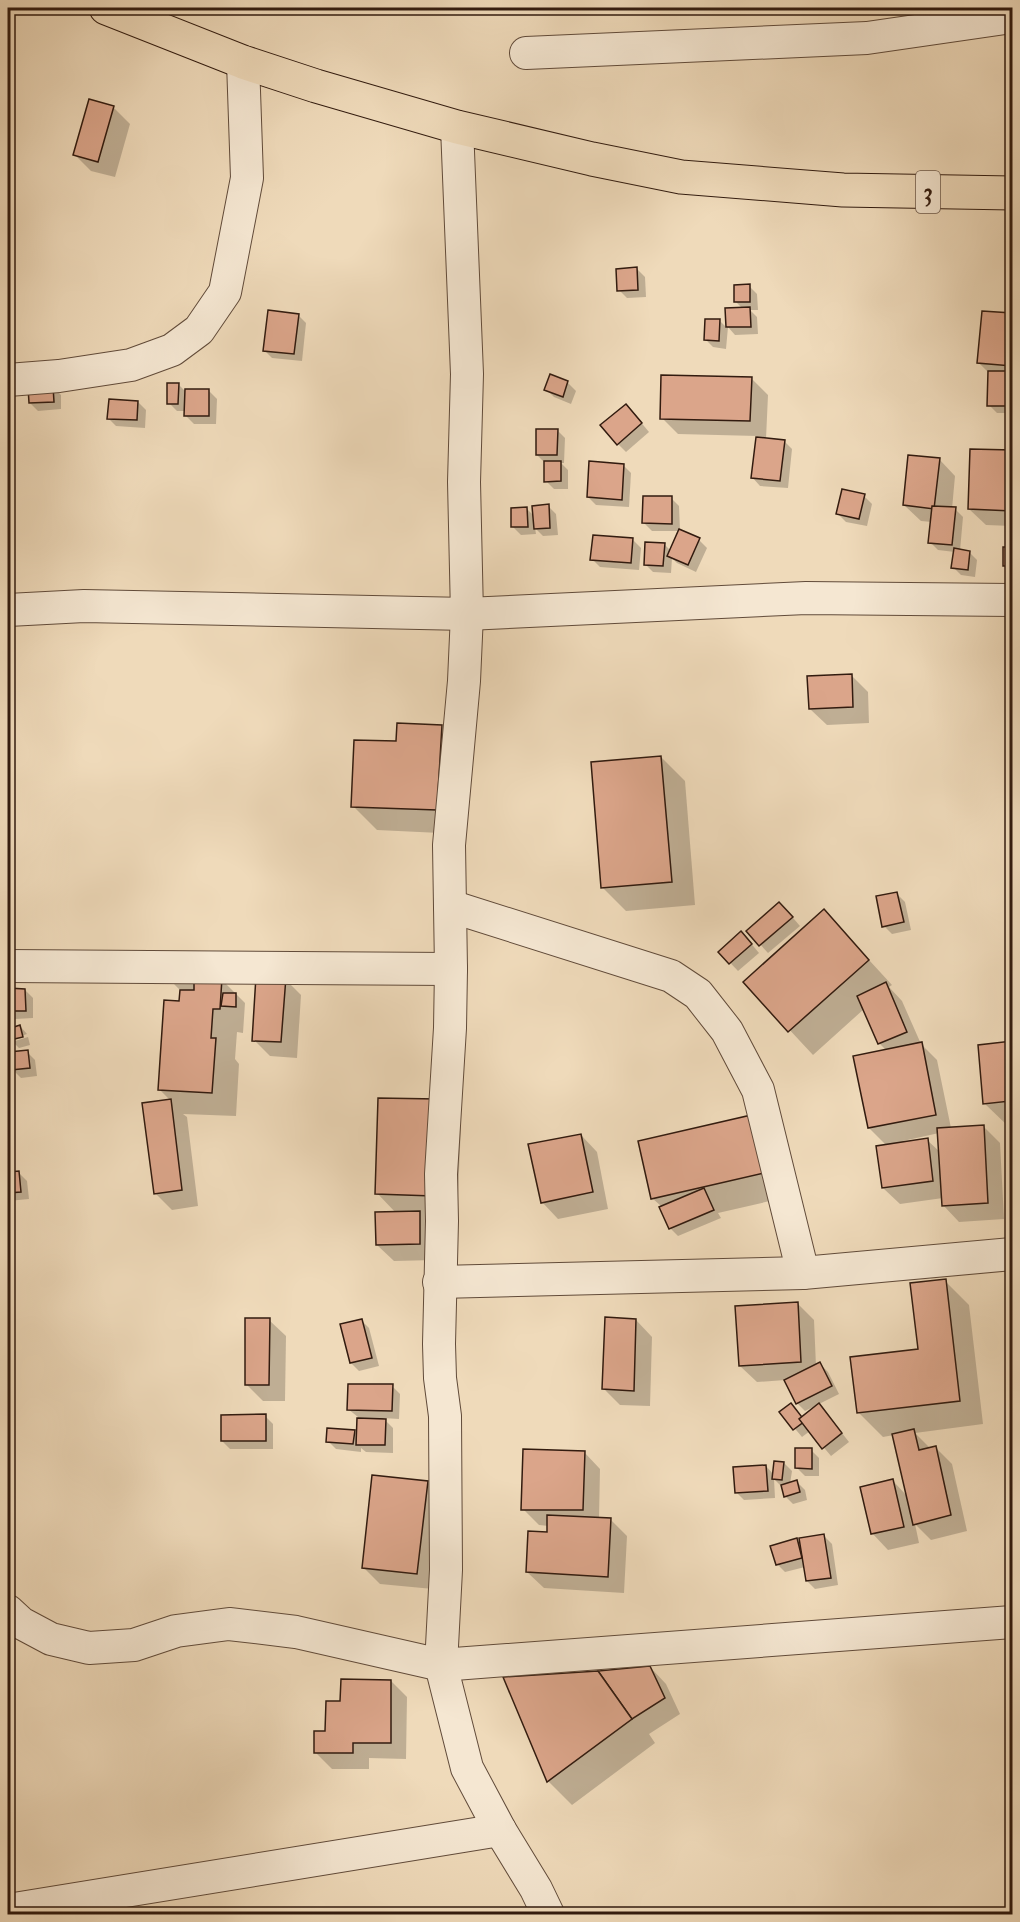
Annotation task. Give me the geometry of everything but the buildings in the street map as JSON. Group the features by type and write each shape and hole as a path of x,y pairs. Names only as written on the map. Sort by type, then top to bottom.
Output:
{"highway":[{"path":"119,10 243,62 457,127"},
{"name":"3","path":"457,127 592,159 681,177 843,190 1012,193"}],"street":[{"path":"526,53 867,38 1012,17"},
{"path":"8,380 59,376 131,365 171,350 199,330 225,292 247,178 243,62"},
{"path":"457,127 467,374 464,482 467,614 465,681 449,845 450,1028 441,1174 442,1221 439,1282 440,1378 445,1416 446,1570 441,1665 467,1768 548,1914"},
{"path":"8,610 84,606 467,614 806,598 1012,600"},
{"path":"450,906 671,976 698,994 726,1031 758,1090 803,1273"},
{"path":"8,966 451,969"},
{"path":"439,1282 803,1273 1012,1254"},
{"path":"8,1611 21,1623 51,1639 89,1648 134,1645 176,1631 229,1624 296,1632 441,1665 1012,1622"},
{"path":"8,1910 500,1830"}]}
